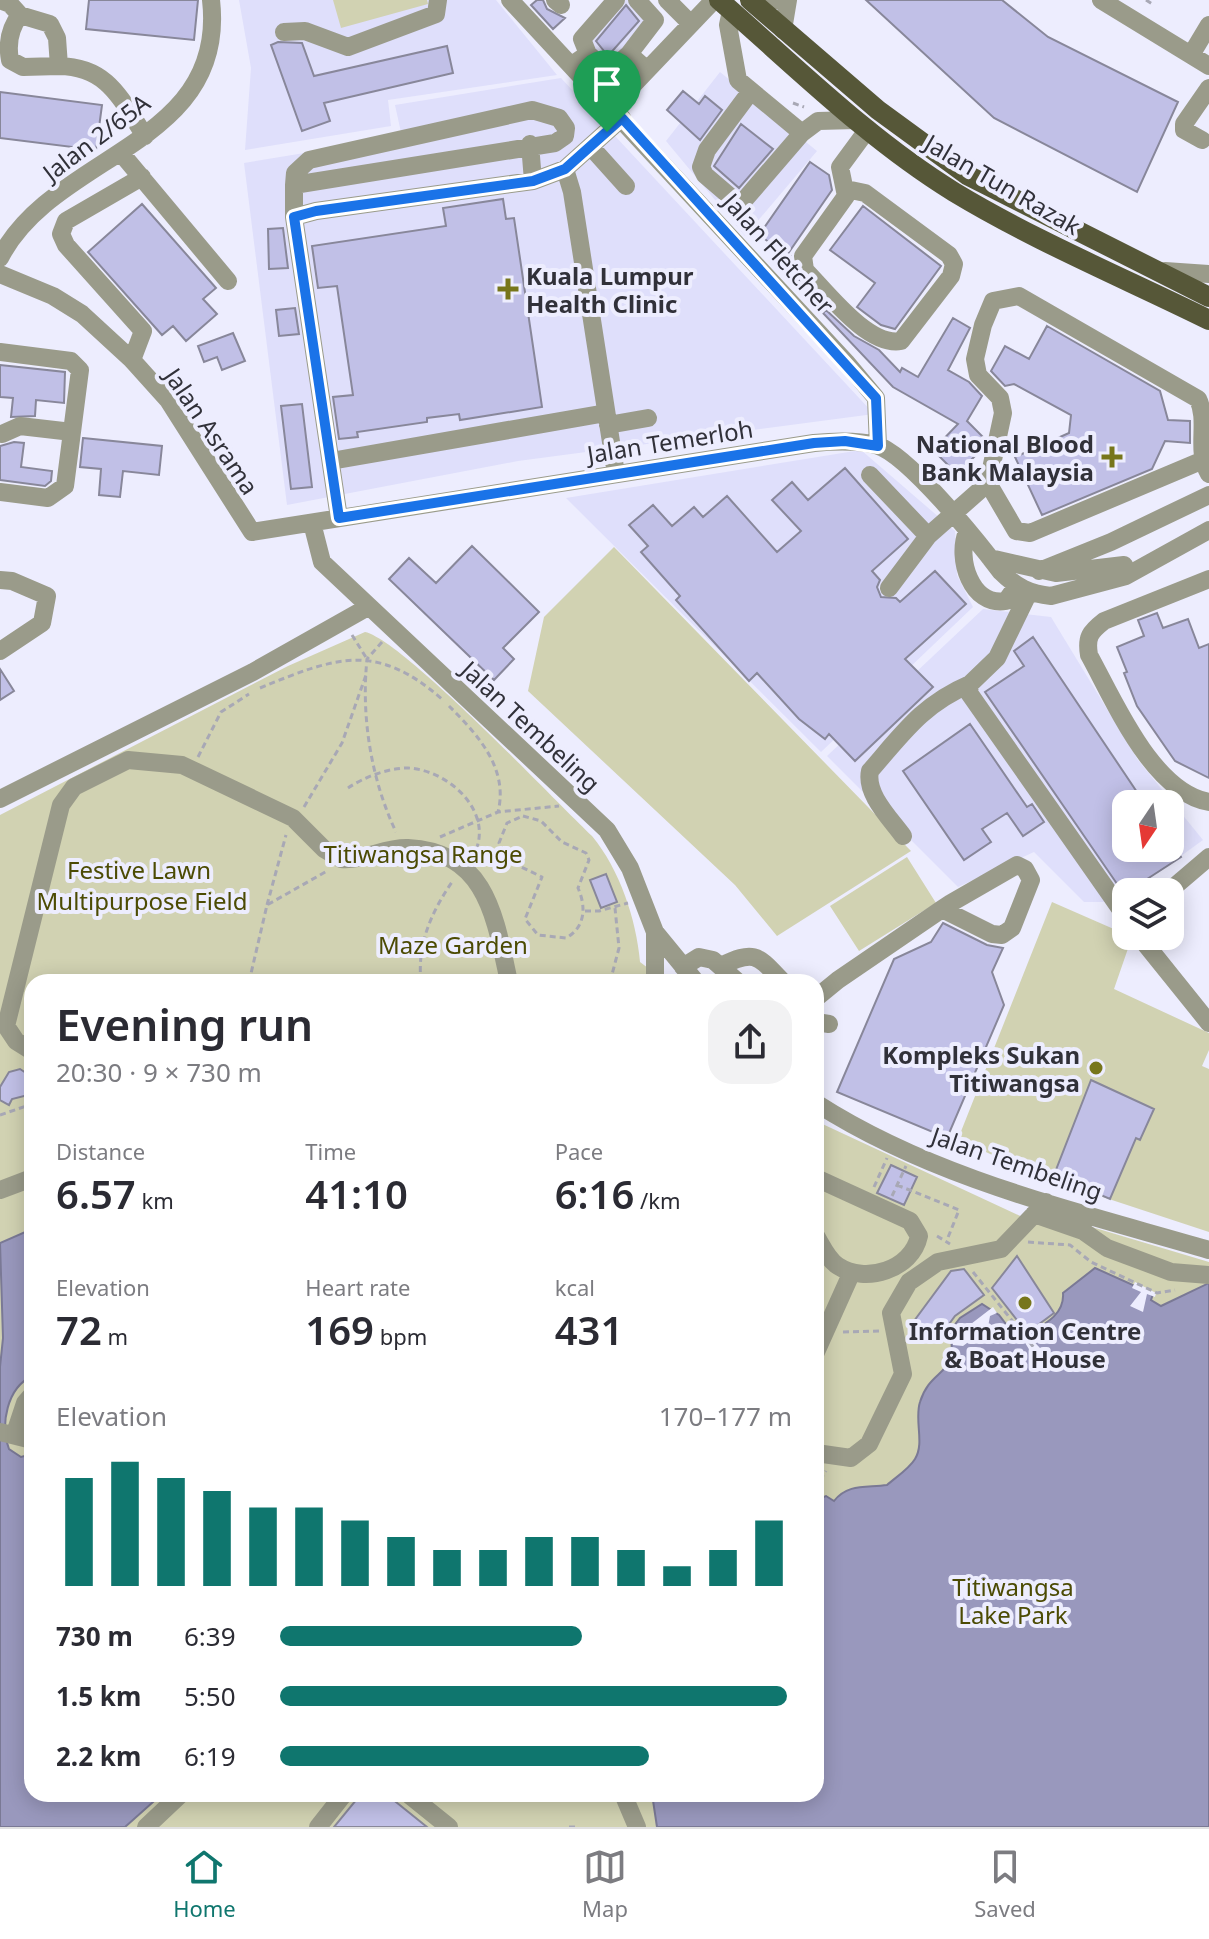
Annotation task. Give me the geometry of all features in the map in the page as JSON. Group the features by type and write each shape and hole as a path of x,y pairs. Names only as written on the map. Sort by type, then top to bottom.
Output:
{"main road":[{"name":"Jalan Tun Razak","path":"762,3 783,30 898,126 967,175 1209,297"},
{"name":"Jalan Tun Razak","path":"721,4 862,125 966,198 1209,320"}],"street":[{"path":"0,0 10,4 20,15 50,24 57,38 59,66"},
{"name":"Jalan 2/65A","path":"0,258 12,233 59,194 145,136 191,93 207,64 213,38 211,0"},
{"path":"284,32 305,31 348,47 436,14 438,0"},
{"name":"Jalan Fletcher","path":"510,0 580,59 617,112 876,398 878,446"},
{"path":"616,0 582,39 580,59 608,72 629,54 655,20 637,0"},
{"path":"667,0 691,24"},
{"path":"783,30 788,0"},
{"path":"1101,0 1209,66"},
{"path":"294,217 316,211 533,181 565,169 591,147 647,70 691,24 721,4 728,25 733,71 738,80 802,133"},
{"path":"20,15 12,25 8,49 10,60 23,67 79,67 99,74 118,95 145,136"},
{"path":"1191,55 1209,25"},
{"path":"629,54 647,70"},
{"path":"1202,140 1184,130 1184,124 1209,88"},
{"path":"740,205 705,175 701,167 707,150 751,91"},
{"path":"294,185 530,144 555,143 565,136 566,128 559,118 532,110 309,160 295,173 294,185 294,217 339,518"},
{"path":"722,225 802,133 818,121 862,125 840,167 846,189 841,203 803,256 805,270 870,334 891,343 901,341 951,276 954,264 949,255 865,193 846,189"},
{"path":"530,144 533,181"},
{"path":"591,147 626,186"},
{"path":"121,153 228,281"},
{"path":"565,169 572,192 616,474"},
{"path":"132,360 143,331 66,245 61,234 66,221 142,177"},
{"path":"1143,266 1194,276 1209,274"},
{"name":"Jalan Asrama","path":"0,274 63,302 132,360 168,400 252,532 312,523"},
{"path":"889,588 928,536 988,483 1003,413 1000,398 978,375 975,359 983,325 993,301 1006,296 1019,296 1198,399 1205,408 1205,467 1030,533 1016,531 988,483"},
{"path":"0,352 71,361 80,370 65,486 48,498 0,492"},
{"path":"331,461 607,419 648,418"},
{"path":"2,434 20,426 72,432"},
{"name":"Jalan Temerloh","path":"312,523 814,443 845,441 878,446 901,459 990,558 1023,589"},
{"path":"870,475 928,536"},
{"path":"903,836 875,797 868,781 870,771 919,713 945,695 970,684 997,658 1023,589 1034,570 1111,542 1209,495"},
{"name":"Jalan Tembeling","path":"312,523 322,562 607,830 630,868 655,932 689,974"},
{"path":"967,532 961,558 985,598 996,603 1006,601 1023,589 1051,596 1126,576 1209,530"},
{"path":"990,558 1034,570 1103,570 1158,557"},
{"path":"0,580 12,581 47,596 48,601 42,623 0,651"},
{"path":"1091,587 1104,621"},
{"path":"1207,587 1104,621 1090,632 1089,655 1140,743 1167,779 1209,802"},
{"path":"0,799 253,672 368,607"},
{"path":"970,684 973,703 1112,897"},
{"path":"24,1046 16,1041 6,1026 63,798 74,787 134,758 193,768 291,817 331,854 348,860 412,849 451,856 472,875 496,926 507,974"},
{"path":"1184,878 1209,857"},
{"path":"824,991 942,909 1017,865 1025,869 1031,880 1012,928 1002,935 992,934 942,909"},
{"path":"655,932 655,974"},
{"path":"1150,950 1209,1023"},
{"path":"721,966 745,955 754,955 774,974"},
{"path":"683,967 699,957 721,966 730,974"},
{"name":"Jalan Tembeling","path":"824,1110 1040,1208 1209,1250"},
{"path":"0,1190 24,1181"},
{"path":"824,1183 910,1221 918,1229 917,1243 901,1264 885,1271 851,1274 834,1264 824,1248"},
{"path":"824,1455 851,1458 869,1444 903,1374 892,1309 909,1282 926,1267 960,1256 1001,1249 1040,1208 1107,1248 1171,1272 1209,1275"},
{"path":"824,1332 851,1274"},
{"path":"16,1435 24,1407"},
{"path":"146,1827 173,1802"},
{"path":"318,1827 338,1802"},
{"path":"418,1802 449,1827"},
{"path":"626,1802 637,1827"}],"path":[{"path":"1146,0 1154,5"},
{"path":"349,630 367,659 373,772 394,828 412,849 498,812 567,806"},
{"path":"367,659 387,636"},
{"path":"193,768 225,709 292,675 338,661 367,659 389,664 412,676 480,737 499,779 498,812"},
{"path":"251,974 291,817 313,796 334,760 354,714 366,675"},
{"path":"535,818 562,842 586,853 589,865 578,888 584,911 576,931 566,938 544,937 529,928 524,915 542,877 511,862 503,853 500,838 511,820 535,818"},
{"path":"267,905 348,860"},
{"path":"584,911 615,908 632,901"},
{"path":"612,974 619,948 615,908"},
{"path":"0,1115 24,1107"},
{"path":"891,1151 874,1188 892,1196 909,1159"},
{"path":"897,1185 959,1210 947,1240"},
{"path":"918,1229 947,1240 1047,1364"},
{"path":"824,1340 895,1331"},
{"path":"569,1827 579,1827"}],"shaded area":[{"path":"239,0 496,0 557,75 388,100 391,126 245,150 251,68"},
{"path":"621,0 632,0 650,20 608,68 585,43"},
{"path":"720,72 817,151 745,236 666,141"},
{"name":"Kuala Lumpur Health Clinic","path":"561,78 874,414 518,461 287,505 244,163 402,137 395,105"},
{"path":"861,450 955,531 957,575 973,607 821,752 566,498"},
{"path":"983,609 1051,617 1138,760 1162,790 1112,790 1112,862 1172,862 1150,878 1112,878 1112,902 1084,902 1034,852 958,887 827,756"},
{"path":"1184,817 1203,840 1184,854"},
{"path":"24,1232 24,1381 11,1398 5,1429 9,1449 24,1456 24,1802 153,1802 125,1827 0,1827 0,1367 3,1338 0,1243"},
{"path":"1095,1268 1153,1294 1151,1300 1161,1306 1209,1283 1209,1827 657,1827 653,1802 824,1802 824,1497 834,1501 845,1491 858,1487 887,1485 912,1463 919,1446 920,1402 951,1357 950,1331 960,1318 982,1304 999,1315 1018,1340 1055,1315 1060,1309 1063,1293"}],"green space":[{"path":"333,0 427,0 428,4 341,28"},
{"path":"614,547 911,851 777,936 735,885 528,691 544,617"},
{"name":"Titiwangsa Lake Park","path":"365,632 411,662 592,836 611,864 625,896 635,929 640,962 656,974 24,974 24,1802 824,1802 824,1125 1029,1220 1045,1213 1209,1262 1209,1827 0,1827 0,815 288,666"},
{"path":"907,857 936,903 859,951 830,906"},
{"name":"Kompleks Sukan Titiwangsa","path":"1052,902 1112,928 1112,950 1128,950 1114,989 1209,1033 1209,1050 1202,1066 1209,1069 1209,1232 1033,1174 958,1139"}],"pier":[{"path":"1135,1282 1156,1293 1155,1297 1147,1294 1143,1312 1130,1306 1141,1292 1132,1288"},
{"path":"993,1307 997,1313 990,1316 988,1327 963,1346 953,1345 952,1340 958,1334"},
{"path":"1026,1333 1053,1362 1042,1371 1021,1336"}],"building":[{"path":"89,0 198,0 194,40 86,29"},
{"path":"543,0 547,9 565,18 553,29 531,5"},
{"path":"866,0 1002,0 1048,37 1178,102 1137,192 994,118"},
{"path":"626,5 639,21 608,56 596,41"},
{"path":"278,42 302,43 314,76 447,46 453,73 324,103 330,121 302,131 271,45"},
{"path":"683,91 699,104 705,96 722,110 700,140 667,110"},
{"path":"0,92 102,105 96,150 0,138"},
{"path":"741,124 773,149 739,188 714,166"},
{"path":"810,162 829,175 832,190 787,255 759,235"},
{"path":"503,199 506,219 514,218 542,407 460,420 459,414 427,418 427,422 357,432 358,437 339,439 333,397 353,395 337,286 318,288 312,246 446,226 443,208"},
{"path":"142,204 216,288 203,299 217,314 186,341 173,326 162,335 88,252"},
{"path":"863,206 941,266 895,329 881,325 857,307 875,283 830,250"},
{"path":"283,228 288,268 269,269 268,229"},
{"path":"791,257 793,273 801,283 799,285 781,266"},
{"path":"295,308 299,334 279,336 276,310"},
{"path":"826,310 854,336 879,350 900,372 902,368 918,377 953,318 970,328 948,370 969,382 982,396 967,421 985,439 984,447 957,474 933,450 958,424 893,387 823,313"},
{"path":"1047,326 1160,391 1168,420 1190,421 1190,443 1165,441 1152,469 1042,515 1015,457 1069,433 1071,415 1014,384 1005,386 991,371 1005,346 1029,359"},
{"path":"233,333 245,361 222,370 217,357 204,362 198,346"},
{"path":"0,365 65,372 64,403 36,400 35,416 11,417 13,398 0,397"},
{"path":"302,404 312,487 291,489 281,406"},
{"path":"83,438 162,446 159,475 123,471 120,497 99,495 101,469 80,467"},
{"path":"24,443 21,467 52,471 51,481 45,486 0,480 0,446"},
{"path":"845,468 908,539 872,571 880,580 877,587 881,597 896,598 900,602 935,571 966,604 905,659 933,687 855,761 829,734 825,739 799,719 757,673 749,681 676,600 680,596 641,552 648,546 629,525 653,505 672,526 694,507 703,517 727,496 777,552 801,531 772,500 792,482 808,500"},
{"path":"472,546 539,612 503,648 514,659 494,680 389,579 409,558 436,583"},
{"path":"1157,613 1163,628 1188,619 1199,648 1209,644 1209,778 1175,761 1137,706 1124,673 1127,672 1117,647 1144,636 1138,620"},
{"path":"1033,637 1136,790 1112,790 1112,862 1173,862 1149,878 1113,878 985,692 1024,666 1014,651"},
{"path":"0,669 14,691 0,700"},
{"path":"970,724 1027,807 1032,804 1044,822 1023,836 1007,813 982,829 991,842 964,860 903,771"},
{"path":"606,874 617,902 601,908 590,880"},
{"path":"943,923 987,945 1003,948 992,972 1004,1005 947,1138 837,1092 894,959 931,942"},
{"path":"20,1069 24,1072 24,1096 12,1099 9,1105 0,1100 0,1087 9,1072"},
{"path":"1091,1080 1154,1109 1140,1140 1136,1138 1110,1199 1054,1175"},
{"path":"891,1165 917,1177 904,1205 877,1193"},
{"name":"Information Centre & Boat House","path":"1017,1256 1054,1313 1027,1333 992,1288"},
{"path":"964,1269 984,1295 955,1316 938,1339 914,1321 951,1271"},
{"path":"354,1802 396,1802 427,1827 334,1827"}],"place":[{"name":"Kuala Lumpur Health Clinic","path":"508,289"},
{"name":"National Blood Bank Malaysia","path":"1112,457"},
{"name":"Kompleks Sukan Titiwangsa","path":"1096,1068"},
{"name":"Information Centre & Boat House","path":"1025,1303"}],"route":[{"path":"622,118 846,362 876,398 878,446 845,441 814,443 339,518 294,217 316,211 533,181 565,169 607,132 622,118"}],"park label":[{"name":"Titiwangsa Range","path":"423,853"},
{"name":"Festive Lawn","path":"139,869"},
{"name":"Multipurpose Field","path":"142,900"},
{"name":"Maze Garden","path":"453,944"}]}
